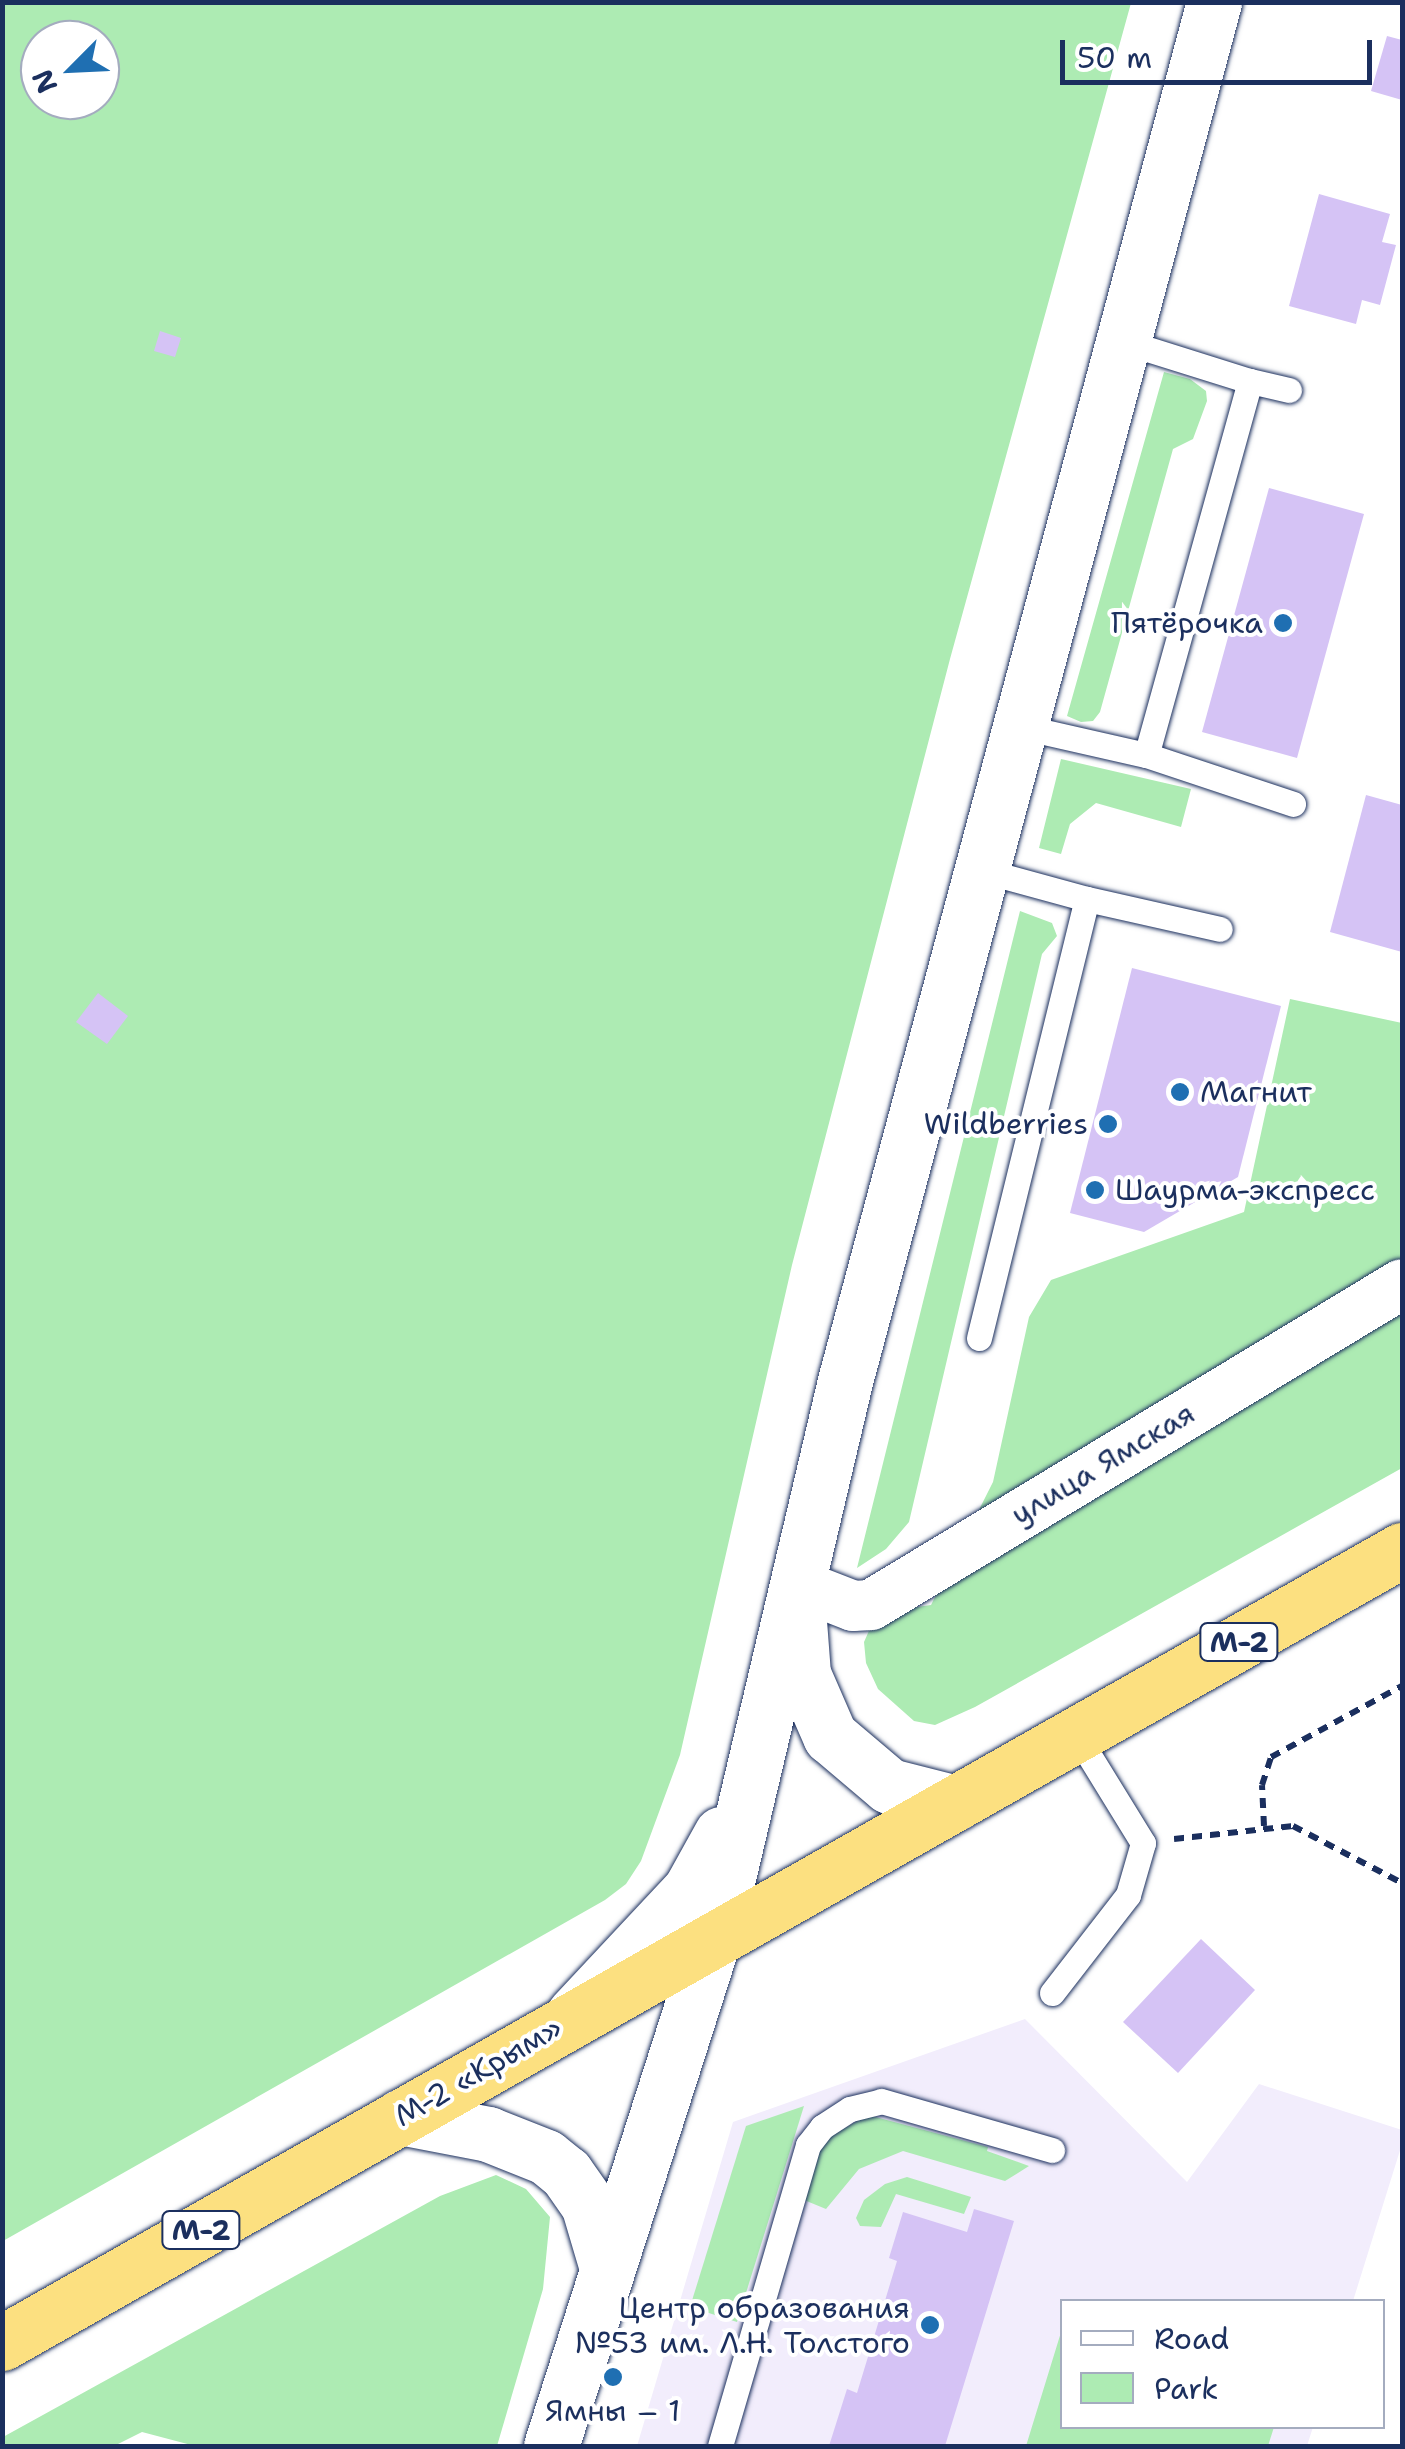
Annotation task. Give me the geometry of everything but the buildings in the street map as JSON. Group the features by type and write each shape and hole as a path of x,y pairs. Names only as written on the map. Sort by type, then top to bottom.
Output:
{"highway":[{"name":"М-2","path":"956,1803 1402,1550"},
{"name":"М-2 «Крым»","path":"2,2344 956,1803"}],"main road":[{"path":"551,2446 714,1938 845,1382 1214,2"},
{"path":"797,1584 803,1674 830,1736 889,1786 956,1803"},
{"path":"567,2021 690,1890 752,1779"},
{"path":"400,2116 488,2134 529,2147 556,2164 594,2215 607,2268"}],"street":[{"name":"улица Ямская","path":"797,1584 854,1606 871,1605 1402,1284"}],"lane":[{"path":"1122,341 1289,390"},
{"path":"1146,755 1250,381"},
{"path":"1018,726 1146,755 1292,804"},
{"path":"981,870 1220,929"},
{"path":"980,1338 1087,899"},
{"path":"1052,1993 1128,1895 1143,1843 1076,1734"},
{"path":"720,2446 808,2146 822,2127 850,2109 881,2101 1052,2150"}],"path":[{"path":"1264,1826 1262,1785 1271,1758 1402,1686"},
{"path":"1143,1843 1264,1826 1310,1832 1402,1883"}],"shaded area":[{"path":"1025,2019 1187,2182 1259,2084 1402,2130 1402,2144 1354,2299 1060,2299 1060,2429 1312,2429 1307,2446 637,2446 733,2122"}],"green space":[{"path":"3,3 1131,3 950,659 792,1265 680,1755 641,1861 626,1884 605,1900 3,2241"},
{"path":"1164,372 1190,379 1206,391 1207,401 1193,439 1173,449 1100,712 1093,721 1081,722 1067,716"},
{"path":"1061,759 1191,789 1181,827 1096,803 1070,824 1061,854 1039,848"},
{"path":"1020,911 1052,923 1057,936 1042,954 909,1522 886,1549 857,1568"},
{"path":"1290,999 1402,1023 1402,1468 975,1707 935,1725 914,1721 878,1689 866,1663 864,1642 872,1624 889,1611 931,1605 993,1482 1029,1317 1051,1280 1244,1212"},
{"path":"804,2106 737,2322 690,2307 746,2126"},
{"path":"868,2115 988,2147 987,2151 1029,2166 1005,2181 903,2151 859,2169 826,2209 804,2200 818,2152 829,2137"},
{"path":"496,2175 526,2189 550,2217 543,2289 497,2446 195,2446 142,2432 114,2446 3,2446 3,2437 440,2196"},
{"path":"907,2177 971,2197 964,2214 896,2194 881,2227 860,2226 856,2218 864,2200 885,2184"},
{"path":"1060,2336 1060,2429 1273,2429 1268,2446 1026,2446"}],"place":[{"name":"Пятёрочка","path":"1283,623"},
{"name":"Магнит","path":"1180,1092"},
{"name":"Wildberries","path":"1108,1124"},
{"name":"Шаурма-экспресс","path":"1095,1190"},
{"name":"Центр образования №53 им. Л.Н. Толстого","path":"930,2325"},
{"name":"Ямны – 1","path":"613,2377"}]}
